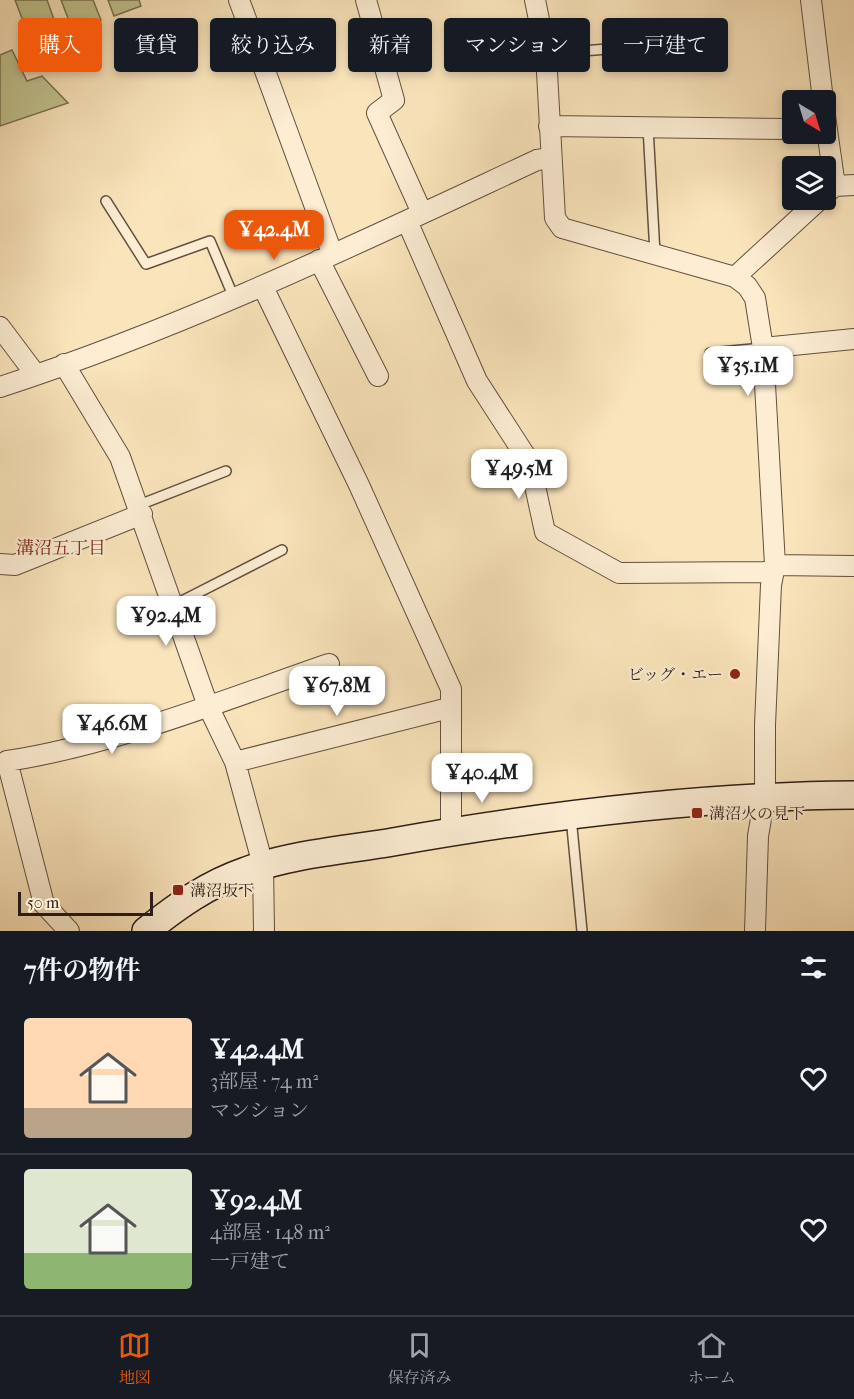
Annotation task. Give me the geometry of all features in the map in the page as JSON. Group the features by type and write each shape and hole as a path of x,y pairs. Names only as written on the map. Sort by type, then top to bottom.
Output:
{"street":[{"path":"239,0 326,256 378,376"},
{"path":"366,0 394,100 378,113 477,381 530,463 545,532 619,573 854,566"},
{"path":"535,0 539,18"},
{"path":"812,0 822,90"},
{"path":"547,72 555,218 562,228 735,277 747,286 755,298 763,348 774,569 765,725 765,796 758,836 755,931"},
{"path":"549,126 782,129"},
{"path":"830,144 838,188"},
{"path":"0,387 263,287 537,160 551,158"},
{"path":"735,277 808,210"},
{"path":"263,287 359,485 450,689 451,831"},
{"path":"0,327 36,375"},
{"path":"763,348 854,339"},
{"path":"64,364 120,457 208,706 235,762 263,865 264,931"},
{"path":"0,564 15,565 140,510"},
{"path":"69,931 44,904 5,776 6,761 51,754 208,706 329,663"},
{"path":"235,762 449,708"},
{"path":"146,931 176,907 205,889 263,865 451,831 571,814 765,796 854,795"}],"lane":[{"path":"648,127 655,254"},
{"path":"106,201 146,264 210,241 234,298"},
{"path":"710,353 763,348"},
{"path":"140,510 225,471"},
{"path":"172,606 282,550"},
{"path":"571,814 582,931"}],"green space":[{"path":"15,0 47,0 54,18 22,18"},
{"path":"61,0 93,0 100,18 68,18"},
{"path":"108,0 139,0 141,6 114,16"},
{"path":"12,50 18,62 18,72 23,72 27,81 42,76 68,103 0,126 0,55"}],"place":[{"name":"ビッグ・エー","path":"735,674"},
{"name":"溝沼火の見下","path":"697,813"},
{"name":"溝沼坂下","path":"178,890"}],"district":[{"name":"溝沼五丁目","path":"61,548"}]}
